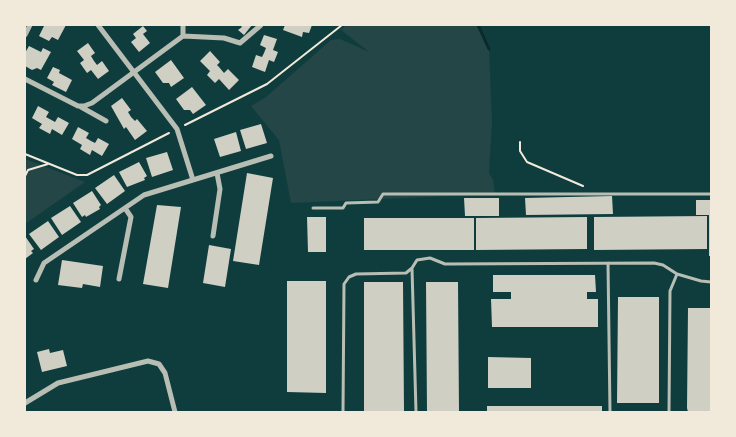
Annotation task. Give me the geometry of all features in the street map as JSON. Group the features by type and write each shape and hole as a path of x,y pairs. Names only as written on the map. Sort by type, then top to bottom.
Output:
{"street":[{"path":"25,35 30,25"},
{"path":"98,25 135,70 177,128 193,180"},
{"path":"183,25 183,36"},
{"path":"78,106 92,103 183,36 224,38 240,43 261,25"},
{"path":"25,78 106,121"},
{"path":"36,280 44,263 144,195 271,156"},
{"path":"213,236 220,189 217,173"},
{"path":"118,279 131,217 126,208"},
{"path":"25,403 58,383 148,361 159,364 165,372 175,412"}],"lane":[{"path":"313,208 342,208 346,203 378,202 383,194 711,194"},
{"path":"343,412 344,284 356,274 406,273 417,260 430,258 445,264 654,262 663,265 676,274 711,282"},
{"path":"608,263 610,412"},
{"path":"412,268 416,412"},
{"path":"669,412 670,291 676,274"}],"path":[{"path":"25,154 77,175 87,175 267,84 342,25"},
{"path":"520,142 520,151 526,162 578,183 596,194"},
{"path":"25,176 28,170 48,164"}],"shaded area":[{"path":"346,25 478,25 489,49 492,121 489,173 493,180 495,194 291,203 279,140 251,106 266,97 331,40 340,39 369,52 341,30"},
{"path":"25,159 85,182 25,224"}],"building":[{"path":"66,25 58,40 52,37 49,41 39,36 44,26"},
{"path":"240,25 252,25 244,35 238,30 242,27"},
{"path":"285,25 312,25 309,33 303,32 302,37 283,30"},
{"path":"143,26 147,31 143,34 150,43 139,52 131,42 136,38 133,34"},
{"path":"264,35 277,39 273,50 278,52 274,62 269,60 265,72 252,67 256,55 262,57 266,48 260,45"},
{"path":"88,43 95,53 91,56 97,65 102,61 109,71 98,79 91,70 87,73 80,63 84,60 77,51"},
{"path":"29,46 41,52 43,48 51,52 41,70 37,68 32,70 25,66 25,53"},
{"path":"210,51 220,62 217,65 224,73 228,69 239,80 229,90 219,79 215,83 207,75 210,71 200,61"},
{"path":"171,60 184,78 171,87 169,83 163,83 155,72"},
{"path":"53,67 60,70 59,73 72,80 66,92 52,85 54,82 47,78"},
{"path":"192,87 206,105 193,114 190,110 184,110 176,99"},
{"path":"122,98 131,110 128,112 131,117 135,121 137,119 147,131 135,140 126,127 124,129 111,106"},
{"path":"38,106 49,112 46,117 55,122 58,117 69,123 62,135 52,129 50,134 39,128 42,124 32,118"},
{"path":"261,124 267,143 246,149 240,130"},
{"path":"78,127 89,133 86,138 91,141 95,143 98,138 109,144 102,156 92,150 90,155 80,149 82,145 72,139"},
{"path":"236,132 241,151 220,157 214,139"},
{"path":"167,152 173,170 152,177 146,158"},
{"path":"139,162 147,176 144,178 145,180 127,187 119,172"},
{"path":"247,173 273,178 259,265 233,261"},
{"path":"114,175 125,191 107,204 95,188"},
{"path":"92,191 101,205 100,209 86,217 85,215 82,217 73,203"},
{"path":"612,196 613,214 526,215 525,198"},
{"path":"464,198 499,198 499,216 465,216"},
{"path":"696,200 711,200 711,256 709,256 709,215 696,215"},
{"path":"157,205 181,207 168,288 143,284"},
{"path":"70,206 81,222 62,235 51,218"},
{"path":"707,216 707,249 594,250 594,217"},
{"path":"307,217 326,217 326,252 308,252"},
{"path":"587,217 587,249 476,250 476,218"},
{"path":"364,218 474,218 474,250 364,250"},
{"path":"48,221 59,237 41,250 29,234"},
{"path":"25,236 34,249 31,251 33,253 25,259"},
{"path":"209,245 231,249 225,287 203,283"},
{"path":"62,260 103,266 100,287 83,284 82,288 58,285"},
{"path":"493,275 595,275 596,292 587,292 587,299 598,299 598,327 492,327 491,299 511,299 511,292 493,292"},
{"path":"287,281 326,281 326,393 287,392"},
{"path":"364,282 403,282 404,412 364,412"},
{"path":"426,282 458,282 459,412 427,412"},
{"path":"618,297 659,297 659,403 617,403"},
{"path":"688,308 711,308 711,412 688,412 687,408"},
{"path":"49,349 50,353 63,350 67,366 42,372 37,352"},
{"path":"488,357 531,358 531,388 488,388"},
{"path":"487,406 602,406 602,412 487,412"}],"waterway":[{"path":"478,25 489,49"}]}
